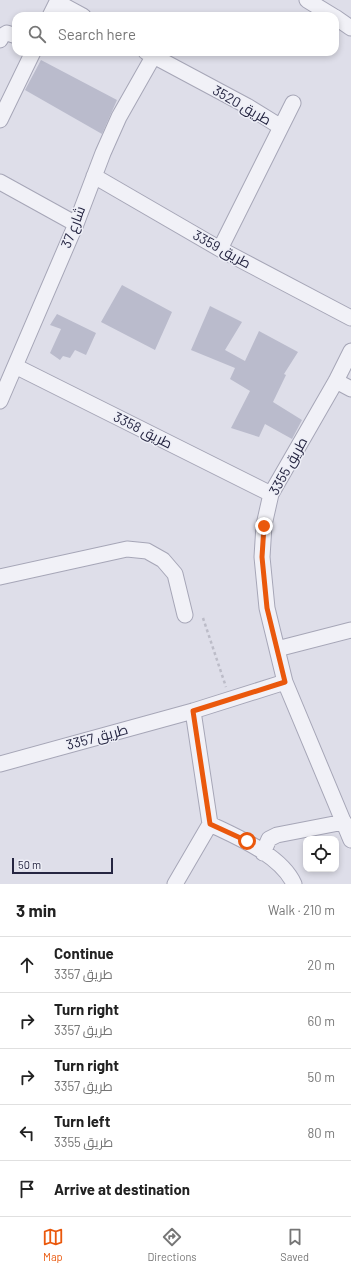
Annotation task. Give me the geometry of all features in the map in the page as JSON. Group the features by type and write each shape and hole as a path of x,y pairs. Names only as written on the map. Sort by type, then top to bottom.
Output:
{"street":[{"path":"307,0 326,12"},
{"path":"52,12 58,1 76,12"},
{"path":"339,20 351,28"},
{"path":"0,40 2,36 7,33 12,35"},
{"path":"1,115 31,56"},
{"name":"شارع 37","path":"0,401 76,224 103,153 148,56"},
{"name":"طريق 3520","path":"153,56 246,106 281,127 220,249"},
{"path":"281,127 293,103"},
{"name":"طريق 3359","path":"94,176 220,249 351,318"},
{"path":"0,182 76,224"},
{"name":"طريق 3355","path":"349,831 285,682 267,608 262,557 264,526 271,494 351,352"},
{"name":"طريق 3358","path":"16,366 271,494"},
{"path":"336,381 351,389"},
{"path":"0,577 127,549 147,552 163,560 175,574 186,615"},
{"path":"277,649 351,630"},
{"name":"طريق 3357","path":"0,764 193,711 285,682"},
{"path":"175,884 210,824 193,711"},
{"path":"210,824 247,841 275,861 291,876 294,884"},
{"path":"263,853 269,839 277,835 349,831"}],"path":[{"path":"203,618 230,699"}],"building":[{"path":"41,60 117,100 102,134 25,90"},
{"path":"122,285 172,312 155,350 101,322"},
{"path":"210,306 242,322 225,350 245,361 259,331 298,352 284,374 286,375 273,402 302,420 292,439 265,424 259,437 231,428 250,391 230,379 235,368 191,350"},
{"path":"57,314 96,333 86,355 75,350 70,358 63,356 60,360 50,353 61,329 50,325"}],"route":[{"path":"247,841 210,824 193,711 285,682 267,608 262,557 264,526"}]}
